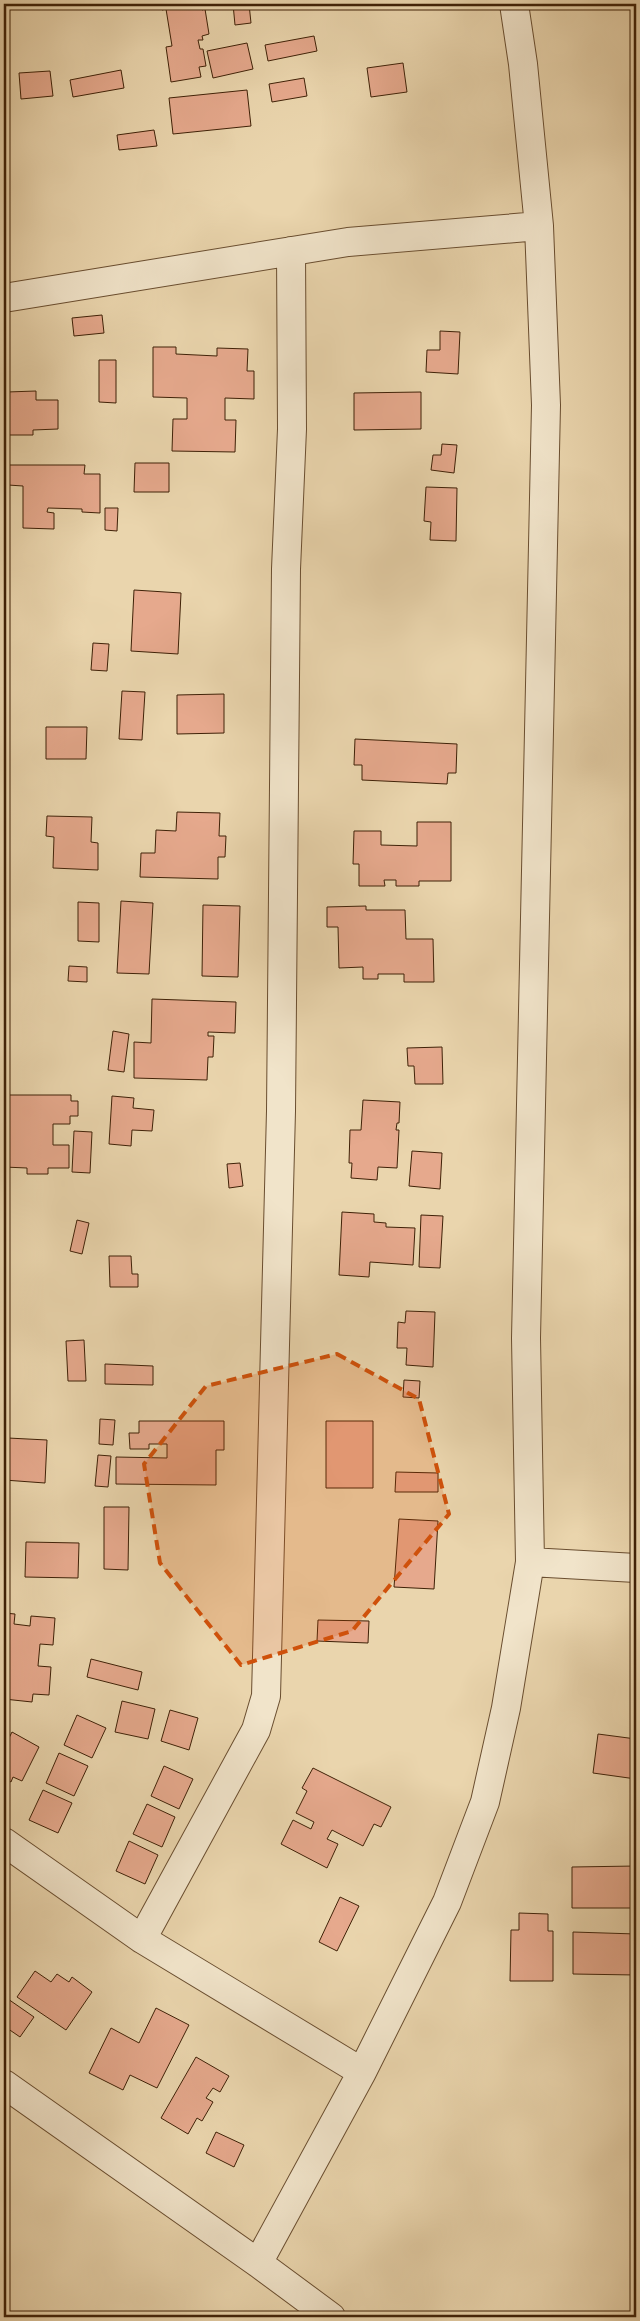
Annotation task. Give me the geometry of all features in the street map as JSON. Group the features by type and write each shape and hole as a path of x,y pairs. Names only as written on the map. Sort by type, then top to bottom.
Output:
{"street":[{"path":"258,2263 362,2072 446,1902 485,1802 506,1708 530,1562 526,1338 546,405 539,226 523,64 514,4"},
{"path":"4,298 357,241 539,226"},
{"path":"142,1939 256,1730 266,1696 282,1112 286,569 292,428 291,251"},
{"path":"530,1562 636,1568"},
{"path":"4,1842 142,1939 362,2072"},
{"path":"4,2084 258,2263 331,2317"}],"highlighted area":[{"path":"337,1354 419,1399 449,1514 352,1631 241,1665 160,1563 144,1464 206,1386"}],"building":[{"path":"161,4 194,4 194,6 201,5 202,10 205,9 209,34 202,36 203,40 198,40 200,49 203,49 206,66 199,67 201,77 171,82 166,47 172,46 166,9 162,10"},
{"path":"233,4 249,4 251,23 235,25"},
{"path":"314,36 317,51 268,61 265,45"},
{"path":"247,43 253,69 213,78 207,51"},
{"path":"403,63 407,92 371,97 367,68"},
{"path":"121,70 124,88 73,97 70,80"},
{"path":"50,71 53,96 21,99 19,73"},
{"path":"304,78 307,96 272,102 269,84"},
{"path":"247,90 251,126 173,134 169,98"},
{"path":"154,130 157,146 119,150 117,135"},
{"path":"102,315 104,333 74,336 72,318"},
{"path":"440,331 460,332 458,374 426,372 427,350 440,350"},
{"path":"153,347 176,347 176,354 217,356 217,348 248,349 247,371 254,371 254,399 225,398 225,420 236,420 235,452 172,451 173,419 187,419 187,398 153,397"},
{"path":"99,360 116,360 116,403 99,402"},
{"path":"36,391 36,400 58,400 58,429 33,430 33,435 4,435 4,400 7,400 7,392"},
{"path":"421,392 421,429 354,430 354,393"},
{"path":"442,444 457,445 454,473 431,470 433,455 441,455"},
{"path":"135,463 169,463 169,492 134,492"},
{"path":"8,465 85,465 84,474 100,474 100,513 82,512 82,509 48,508 47,512 54,513 54,529 23,528 23,486 8,485"},
{"path":"426,487 457,488 456,541 430,540 431,522 424,521"},
{"path":"105,508 118,508 117,531 105,530"},
{"path":"134,590 181,593 178,654 131,651"},
{"path":"93,643 109,644 107,671 91,670"},
{"path":"122,691 145,692 142,740 119,739"},
{"path":"224,694 224,733 177,734 177,695"},
{"path":"46,727 87,727 86,759 46,759"},
{"path":"355,739 457,744 456,773 448,773 447,784 362,780 362,765 354,765"},
{"path":"177,812 220,813 219,836 226,836 225,857 218,857 218,879 140,877 141,853 155,853 156,830 176,831"},
{"path":"47,816 92,817 91,842 98,843 98,870 53,868 54,837 46,836"},
{"path":"417,822 451,822 451,881 419,881 419,886 396,886 396,880 384,880 385,886 359,886 359,864 353,864 354,831 381,831 381,845 417,846"},
{"path":"121,901 153,903 149,974 117,973"},
{"path":"78,902 99,903 99,942 78,941"},
{"path":"203,905 240,906 238,977 202,976"},
{"path":"366,906 366,910 405,910 406,939 433,939 434,982 404,982 404,974 378,974 378,979 363,979 363,967 339,968 338,927 327,927 327,907"},
{"path":"69,966 87,967 87,982 68,981"},
{"path":"152,999 236,1002 235,1033 208,1032 208,1036 214,1036 213,1057 208,1057 207,1080 134,1078 134,1042 151,1043"},
{"path":"113,1031 129,1034 124,1072 108,1070"},
{"path":"442,1047 443,1084 415,1084 414,1066 408,1066 407,1048"},
{"path":"4,1095 71,1095 71,1101 78,1101 78,1116 70,1116 70,1124 53,1124 53,1145 69,1145 69,1168 48,1168 48,1174 27,1174 27,1168 4,1167"},
{"path":"112,1096 134,1098 133,1108 154,1110 152,1131 132,1130 131,1146 109,1144"},
{"path":"363,1100 400,1102 399,1123 397,1123 396,1130 399,1130 397,1168 378,1167 377,1180 351,1178 352,1163 349,1163 350,1130 361,1130"},
{"path":"74,1131 92,1132 90,1173 72,1172"},
{"path":"412,1151 442,1153 440,1189 409,1186"},
{"path":"240,1163 243,1186 229,1188 227,1164"},
{"path":"342,1212 374,1214 374,1222 386,1223 386,1227 415,1228 413,1265 370,1262 369,1277 339,1275"},
{"path":"421,1215 443,1216 440,1268 419,1267"},
{"path":"77,1220 89,1223 82,1254 70,1251"},
{"path":"109,1256 131,1256 132,1274 138,1274 138,1287 110,1287"},
{"path":"406,1311 435,1312 433,1367 406,1365 407,1348 397,1348 398,1322 405,1323"},
{"path":"84,1340 86,1381 68,1381 66,1341"},
{"path":"105,1364 153,1366 153,1385 105,1384"},
{"path":"404,1380 420,1381 419,1398 403,1397"},
{"path":"100,1419 115,1420 113,1445 99,1444"},
{"path":"139,1421 224,1421 224,1450 216,1450 216,1485 116,1484 116,1457 167,1458 167,1444 149,1444 149,1449 130,1449 129,1433 139,1433"},
{"path":"326,1421 373,1421 373,1488 326,1488"},
{"path":"4,1430 9,1430 8,1438 47,1440 45,1483 4,1480"},
{"path":"98,1455 111,1456 108,1487 95,1486"},
{"path":"396,1472 438,1473 438,1492 395,1492"},
{"path":"104,1507 129,1507 128,1570 104,1569"},
{"path":"399,1519 438,1521 434,1589 394,1587"},
{"path":"26,1542 79,1543 78,1578 25,1577"},
{"path":"4,1613 15,1614 14,1624 30,1626 31,1616 55,1618 53,1645 40,1644 38,1666 51,1667 49,1695 33,1694 32,1702 4,1699"},
{"path":"318,1620 369,1621 368,1643 317,1641"},
{"path":"91,1659 142,1672 138,1690 87,1677"},
{"path":"122,1701 155,1709 148,1739 115,1732"},
{"path":"170,1710 198,1718 189,1750 161,1741"},
{"path":"77,1715 106,1728 92,1758 64,1745"},
{"path":"12,1732 39,1747 22,1781 13,1777 11,1782 4,1778 4,1748"},
{"path":"598,1734 636,1739 636,1779 593,1773"},
{"path":"59,1753 88,1766 74,1796 46,1783"},
{"path":"164,1766 193,1779 179,1809 151,1796"},
{"path":"313,1768 391,1807 381,1827 374,1824 363,1846 332,1830 327,1839 338,1844 327,1868 281,1844 293,1820 311,1829 314,1822 296,1813 307,1791 302,1788"},
{"path":"43,1790 72,1803 58,1833 29,1820"},
{"path":"147,1804 175,1817 162,1847 133,1834"},
{"path":"129,1841 158,1855 145,1884 116,1871"},
{"path":"636,1866 636,1908 572,1908 572,1867"},
{"path":"340,1897 359,1906 337,1951 319,1942"},
{"path":"519,1913 548,1914 548,1931 553,1931 553,1981 510,1981 511,1930 519,1930"},
{"path":"573,1932 636,1934 636,1975 573,1974"},
{"path":"35,1971 51,1982 57,1974 69,1982 72,1977 92,1992 66,2030 17,1997"},
{"path":"8,1999 34,2017 20,2037 4,2026 4,2006"},
{"path":"156,2008 189,2025 157,2088 130,2075 123,2090 89,2073 111,2028 139,2043"},
{"path":"196,2057 229,2076 220,2092 213,2088 206,2098 213,2102 202,2121 197,2118 188,2134 161,2118"},
{"path":"216,2132 244,2145 234,2167 206,2153"}]}
